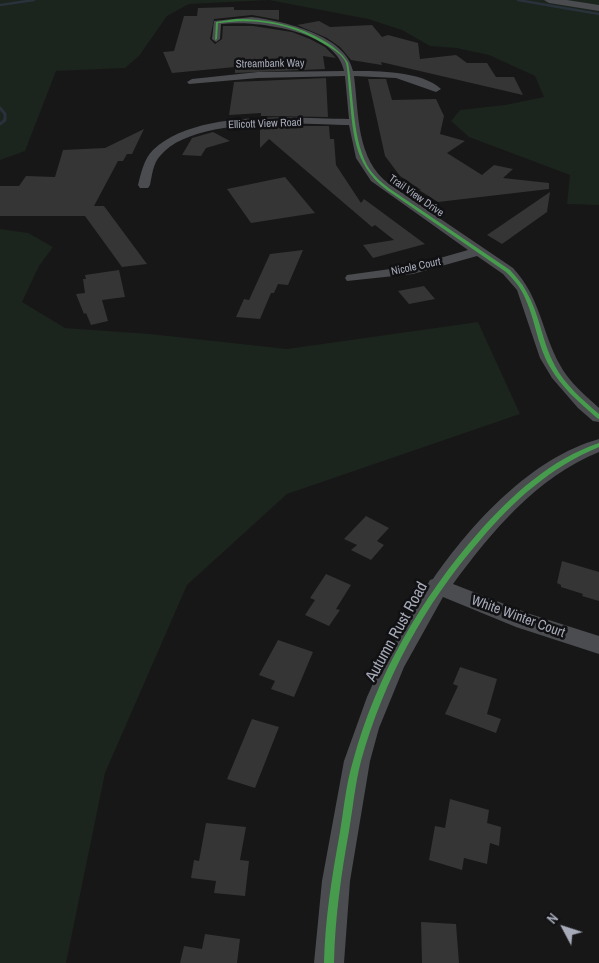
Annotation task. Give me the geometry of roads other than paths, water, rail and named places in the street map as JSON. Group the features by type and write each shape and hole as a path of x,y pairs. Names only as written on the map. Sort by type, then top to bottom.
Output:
{"street":[{"path":"549,0 599,8"},
{"name":"Trail View Drive","path":"216,39 217,23 222,21 266,21 290,25 336,50 347,63 350,74 362,158 377,181 521,282 527,294 548,360 559,378 599,417"},
{"name":"Streambank Way","path":"192,82 244,74 399,75 424,82 436,89"},
{"name":"Ellicott View Road","path":"144,185 155,154 174,140 202,129 248,123 356,122"},
{"name":"Nicole Court","path":"352,278 413,270 479,251"},
{"name":"Autumn Rust Road","path":"330,963 329,937 338,870 357,763 378,696 408,634 437,586 500,513 541,475 579,452 599,445"},
{"name":"White Winter Court","path":"437,586 524,621 599,645"}],"waterway":[{"path":"0,5 34,0"},
{"path":"518,0 599,14"},
{"path":"0,108 5,114 5,120 0,124"}]}
